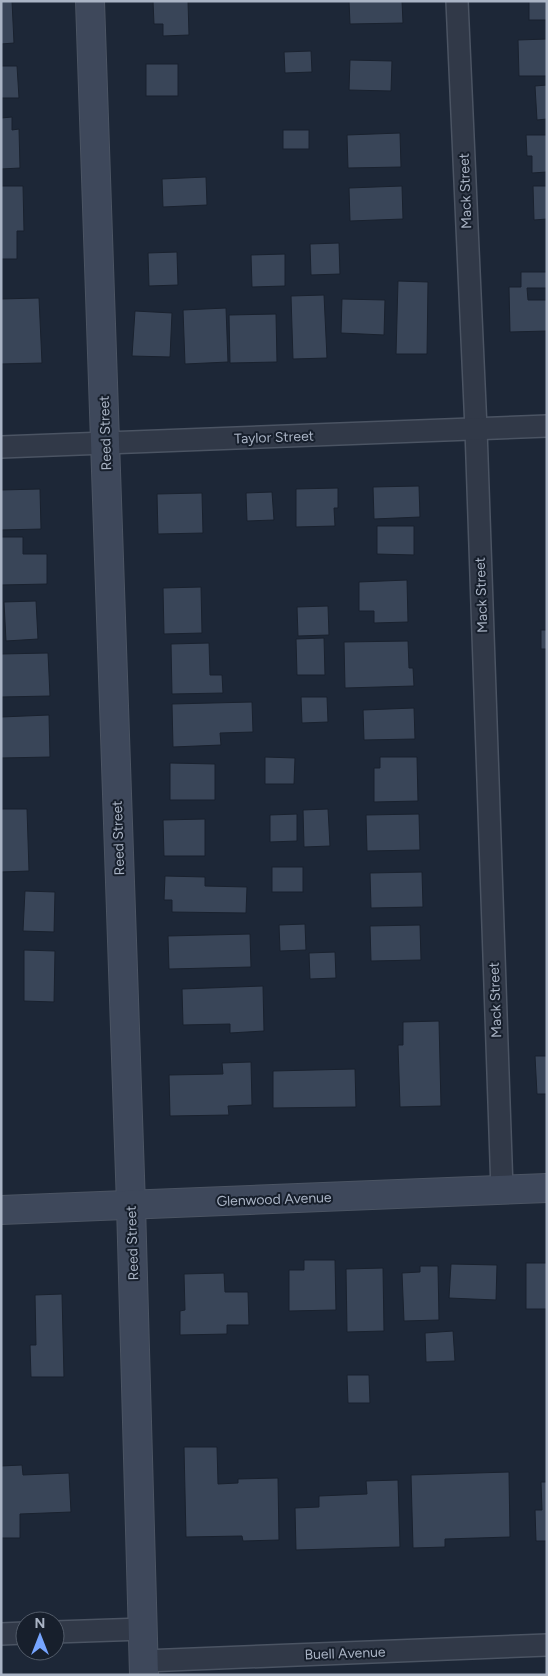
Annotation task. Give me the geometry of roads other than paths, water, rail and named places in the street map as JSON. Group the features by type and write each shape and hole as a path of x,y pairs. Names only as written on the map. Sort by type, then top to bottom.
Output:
{"street":[{"name":"Reed Street","path":"90,1 131,1205 144,1668"},
{"name":"Mack Street","path":"457,1 476,429 502,1190"},
{"name":"Taylor Street","path":"1,447 547,426"},
{"name":"Glenwood Avenue","path":"1,1210 547,1188"},
{"path":"65,1632 143,1630"},
{"path":"1,1634 15,1633"},
{"name":"Buell Avenue","path":"144,1668 547,1645"}]}
